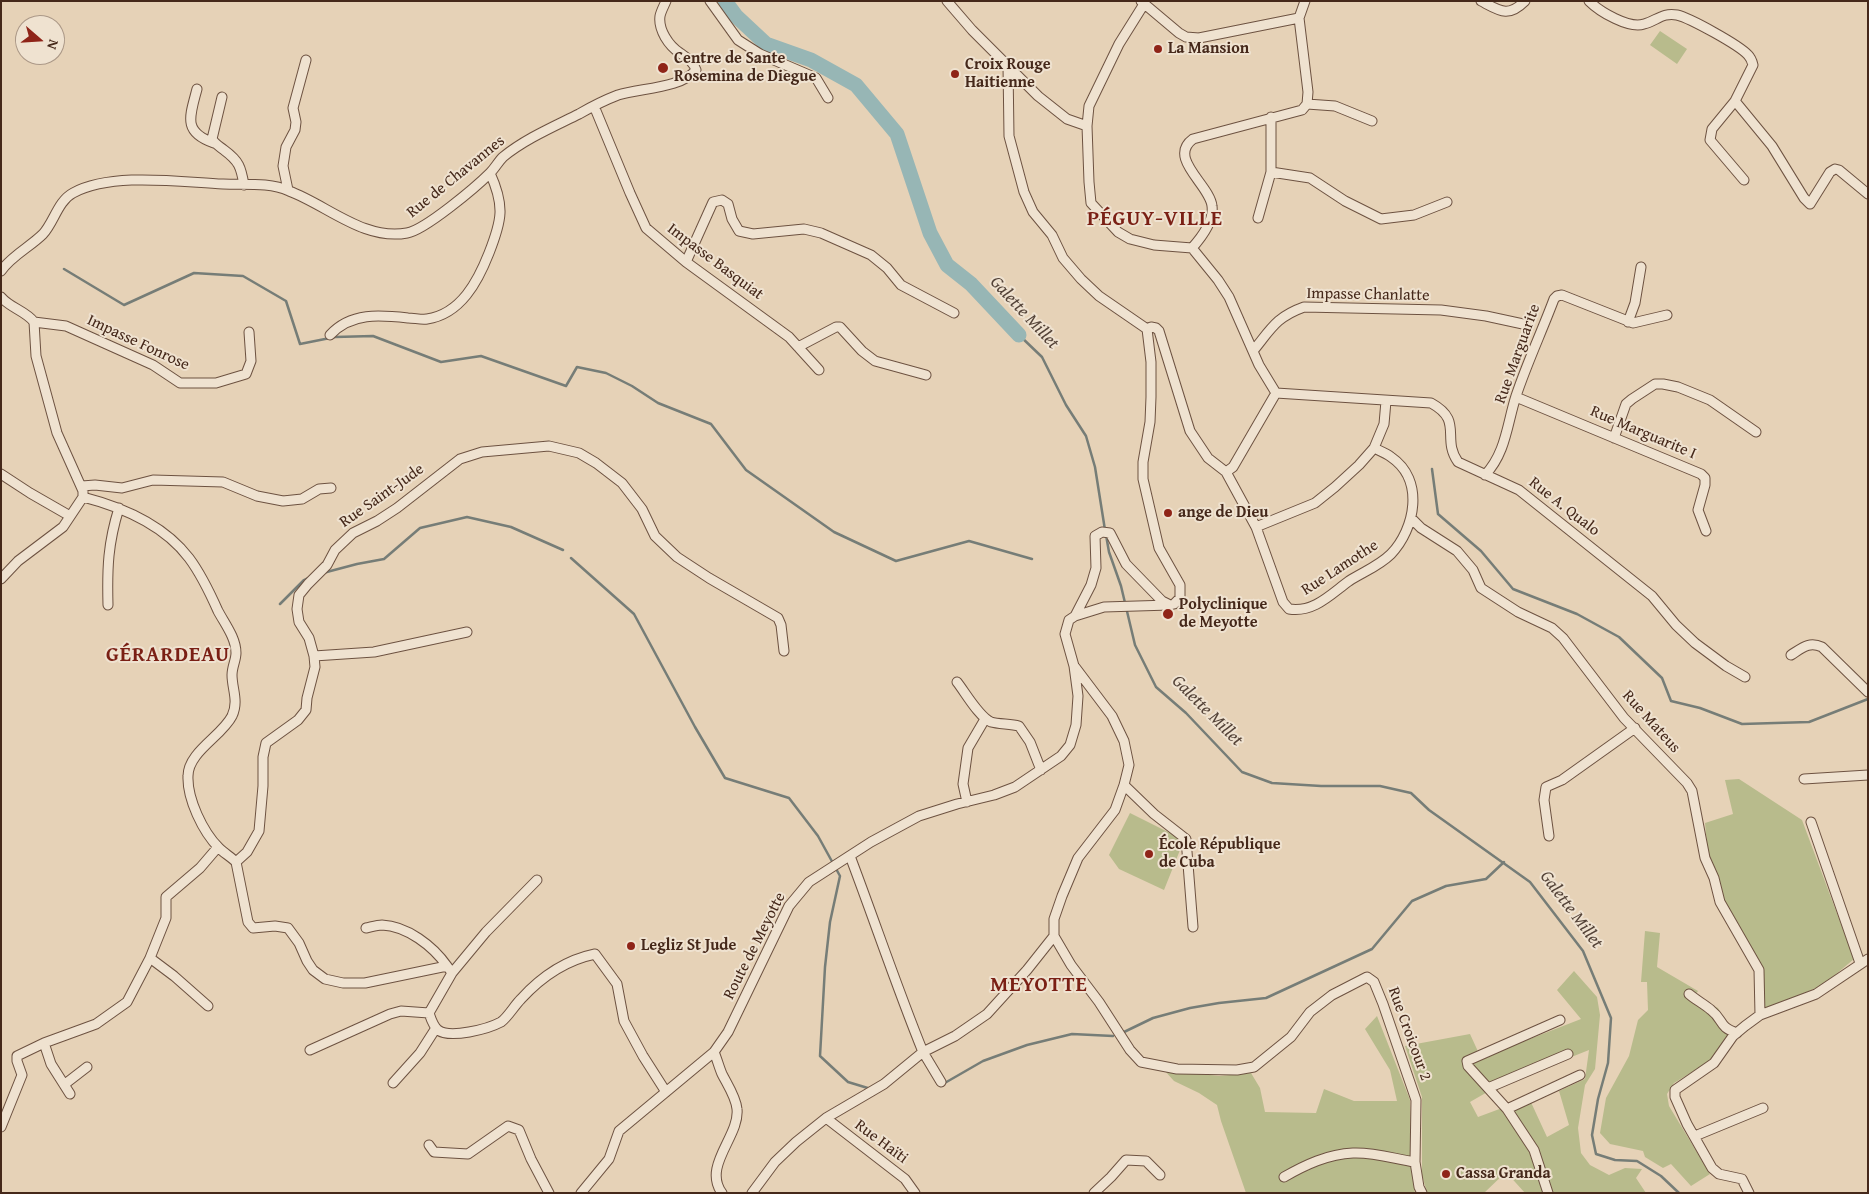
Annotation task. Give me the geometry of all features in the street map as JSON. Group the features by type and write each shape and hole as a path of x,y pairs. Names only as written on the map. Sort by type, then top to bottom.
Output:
{"street":[{"name":"Rue de Chavannes","path":"1,271 44,233 62,204 71,194 88,186 106,182 149,180 268,185 288,190 352,223 382,233 405,233 417,230 490,173 501,158 524,142 618,95 680,81 692,76 696,70 694,64 676,51 662,32 660,17 666,1"},
{"path":"710,1 738,40 760,54 816,78 828,98"},
{"path":"947,1 972,30 1057,112 1067,119 1087,126"},
{"path":"1192,248 1199,240 1212,215 1212,205 1206,190 1187,165 1184,148 1192,138 1302,110 1307,104 1308,92 1299,18 1305,1"},
{"path":"1485,2 1505,12 1510,12 1517,9 1525,1"},
{"path":"1589,1 1620,20 1637,26 1647,24 1659,16 1676,15 1690,20 1741,49 1752,60 1753,65 1735,101 1712,129 1710,140 1744,180"},
{"path":"1226,472 1233,466 1276,393 1259,365 1229,297 1192,248 1154,245 1130,239 1118,232 1091,203 1087,126 1089,106 1142,2 1186,37 1199,38 1299,18"},
{"path":"288,190 283,166 286,148 296,130 293,108 306,60"},
{"name":"Rue Lamothe","path":"1008,66 1008,136 1024,192 1034,212 1052,235 1063,258 1081,279 1099,296 1148,328 1156,328 1159,331 1190,431 1208,458 1226,472 1256,527 1283,602 1289,609 1296,610 1315,605 1360,574 1380,564 1402,542 1412,519"},
{"path":"197,89 189,119 193,130 202,139 214,143 234,158 240,165 244,185"},
{"path":"214,143 212,134 222,97"},
{"path":"1735,101 1772,146 1799,192 1810,204 1830,172 1835,169 1839,170 1868,194"},
{"path":"1307,104 1335,106 1372,121"},
{"name":"Impasse Basquiat","path":"594,106 646,228 686,262 771,323 789,338 818,370"},
{"path":"1258,218 1271,172 1271,117"},
{"path":"1271,172 1310,178 1345,201 1381,219 1414,214 1447,202"},
{"path":"330,335 342,325 356,318 373,315 427,320 446,313 466,298 482,270 496,236 502,214 498,189 490,173"},
{"path":"686,262 713,202 722,200 728,204 732,219 739,231 753,234 804,230 820,234 871,255 887,268 901,285 954,313"},
{"path":"1628,322 1635,303 1641,267"},
{"name":"Rue Marguarite","path":"1485,475 1501,453 1516,397 1554,299 1557,296 1562,295 1628,322 1638,323 1667,315"},
{"path":"1,297 5,302 31,318 34,322 36,356 57,434 82,486 83,497 63,527 18,561 1,579"},
{"name":"Impasse Chanlatte","path":"1253,351 1279,319 1290,312 1304,307 1441,310 1486,316 1523,324"},
{"name":"Impasse Fonrose","path":"34,322 66,326 153,366 180,383 216,383 246,374 251,361 249,332"},
{"path":"798,347 836,327 840,327 874,361 926,375"},
{"path":"752,1193 775,1162 826,1118 884,1084 923,1052 956,1036 987,1014 1027,970 1054,936 1054,919 1078,858 1115,810 1124,785 1128,766 1124,742 1112,716 1074,666 1065,634 1069,620 1104,606 1170,605 1180,598 1181,589 1159,548 1143,479 1143,462 1152,397 1148,328"},
{"path":"1614,438 1626,404 1655,384 1678,387 1710,400 1756,432"},
{"name":"Rue A. Qualo","path":"1276,393 1431,403 1441,409 1447,414 1450,422 1453,455 1458,462 1519,490 1652,596 1676,625 1695,643 1726,666 1745,677"},
{"name":"Rue Marguarite I","path":"1516,397 1701,474 1705,478 1706,484 1698,510 1706,531"},
{"path":"1256,527 1316,503 1335,487 1374,448 1384,424 1386,401"},
{"name":"Rue Saint-Jude","path":"236,862 247,852 259,831 262,808 263,757 266,743 298,720 306,710 315,667 309,638 299,622 299,596 327,565 335,550 353,533 377,521 460,459 482,452 549,446 579,453 622,483 642,509 655,536 677,557 778,618 781,625 784,651"},
{"path":"1374,448 1392,457 1406,474 1412,494 1412,519"},
{"path":"1,474 70,516"},
{"path":"82,486 94,485 122,488 153,480 223,482 257,496 283,501 302,499 319,489 331,488"},
{"path":"83,497 105,502 119,508 155,527 177,544 190,559 207,587 234,641 236,654 232,676 235,702 232,716 192,761 188,775 190,793 198,816 218,847 236,862 248,922 253,928 275,926 288,928 300,943 307,961 313,970 325,979 343,983 365,983 450,970"},
{"path":"108,605 107,566 111,536 119,508"},
{"name":"Rue Mateus","path":"1412,519 1421,528 1458,551 1473,570 1481,588 1518,612 1552,628 1558,633 1624,718 1687,783 1692,791 1704,858 1714,878 1720,902 1759,970 1760,1015"},
{"path":"1075,616 1091,585 1096,568 1094,536 1106,532 1110,533 1126,564 1162,601 1170,605"},
{"path":"314,656 374,652 467,632"},
{"path":"1791,655 1805,645 1815,644 1822,647 1868,692"},
{"name":"Route de Meyotte","path":"581,1193 609,1159 619,1131 714,1052 728,1032 789,906 809,882 871,842 919,816 994,795 1015,787 1061,756 1070,745 1076,725 1078,696 1074,666"},
{"path":"956,682 985,719 994,723 1020,726 1030,742 1040,770"},
{"path":"967,802 963,784 968,748 985,719"},
{"path":"1549,836 1544,800 1546,787 1562,780 1635,728"},
{"path":"1804,779 1868,775"},
{"path":"1124,785 1134,797 1186,839 1193,927"},
{"path":"1749,1193 1742,1179 1719,1174 1712,1168 1675,1097 1675,1090 1714,1063 1737,1033 1760,1015 1816,994 1864,961 1811,822"},
{"path":"1,1127 22,1076 17,1061 18,1056 44,1043 96,1024 127,1002 150,958 166,918 166,896 200,868 218,847"},
{"path":"850,856 923,1052 941,1082"},
{"path":"429,1013 450,970 537,880"},
{"path":"366,928 381,925 410,933 438,954 450,970"},
{"name":"Rue Croicour 2","path":"1054,936 1071,965 1099,1002 1130,1050 1141,1062 1177,1069 1237,1070 1254,1067 1292,1037 1310,1012 1332,995 1367,977 1374,982 1383,1004 1416,1100 1415,1162 1419,1187 1422,1193"},
{"path":"429,1013 436,1028 448,1034 484,1029 502,1021 536,983 559,967 579,957 595,954 617,984 624,1021 666,1092"},
{"path":"150,958 208,1006"},
{"path":"1689,994 1700,1004 1712,1011 1726,1030 1737,1033"},
{"path":"310,1050 390,1014 406,1011 429,1013"},
{"path":"1548,1193 1534,1150 1507,1109 1466,1063 1469,1059 1560,1020"},
{"path":"393,1083 420,1053 436,1028"},
{"path":"44,1043 51,1064 70,1094"},
{"path":"714,1052 737,1109 736,1122 716,1171 718,1187 722,1193"},
{"path":"1488,1088 1568,1054"},
{"path":"65,1084 87,1067"},
{"path":"1507,1109 1580,1074"},
{"path":"1694,1136 1763,1108"},
{"name":"Rue Haïti","path":"826,1118 905,1179 915,1193"},
{"path":"429,1145 434,1152 468,1154 508,1126 520,1130 531,1159 549,1193"},
{"path":"1284,1177 1304,1165 1325,1158 1352,1153 1415,1162"},
{"path":"1094,1193 1126,1160 1146,1161 1160,1175"}],"green space":[{"path":"1660,31 1687,49 1677,64 1650,45"},
{"path":"1739,779 1802,820 1854,959 1823,985 1764,1010 1764,971 1719,892 1708,856 1705,823 1733,814 1725,780"},
{"path":"1130,813 1184,840 1164,890 1119,869 1109,855"},
{"path":"1645,931 1660,933 1657,967 1698,991 1694,997 1718,1008 1730,1032 1710,1061 1674,1083 1667,1094 1669,1106 1710,1174 1691,1186 1671,1164 1663,1168 1645,1157 1643,1151 1610,1144 1600,1133 1606,1098 1629,1056 1638,1020 1648,1010 1647,982 1641,982"},
{"path":"1574,971 1597,997 1600,1015 1595,1069 1585,1085 1578,1128 1581,1153 1590,1165 1609,1175 1625,1168 1642,1169 1636,1178 1646,1193 1525,1193 1506,1172 1484,1193 1427,1193 1422,1175 1422,1097 1405,1046 1470,1034 1481,1058 1581,1019 1557,990","holes":["1589,1050 1585,1079 1559,1091 1569,1125 1547,1137 1529,1098 1478,1117 1470,1102 1496,1087"]},
{"path":"1377,1016 1410,1100 1411,1169 1415,1193 1246,1193 1217,1105 1199,1093 1174,1081 1164,1070 1219,1076 1251,1073 1260,1088 1265,1112 1316,1113 1324,1089 1354,1101 1397,1101 1390,1070 1365,1029"}],"waterway":[{"name":"Galette Millet","path":"725,1 736,16 766,44 811,60 856,85 897,134 930,233 947,265 971,284 1019,335"},
{"path":"64,269 124,305 194,273 243,276 286,301 300,344 335,337 373,336 441,362 481,356 566,386 577,367 606,373 632,386 658,403 711,424 746,470 834,532 896,561 969,541 1032,559"},
{"name":"Galette Millet","path":"1019,335 1042,357 1066,405 1086,436 1095,467 1105,530"},
{"path":"1432,469 1438,514 1481,551 1513,589 1577,614 1619,637 1662,678 1671,701 1700,708 1742,724 1809,722 1868,699"},
{"path":"323,573 384,559 420,528 467,517 511,527 563,550"},
{"name":"Galette Millet","path":"1106,535 1109,552 1121,586 1135,645 1156,687 1186,713 1242,772 1272,783 1321,786 1380,786 1411,793 1429,810 1530,882 1583,951 1611,1018 1608,1063 1598,1099 1592,1135 1596,1154 1615,1160 1637,1161 1661,1176 1679,1193"},
{"path":"571,558 634,614 725,778 789,798 818,836 840,876 830,922 825,967 820,1056 848,1082 871,1089"},
{"path":"280,604 308,578"},
{"path":"1124,1032 1153,1018 1190,1008 1266,998 1372,949 1412,901 1446,886 1486,879 1504,862"},
{"path":"943,1084 983,1061 1027,1045 1072,1034 1113,1036"}],"place":[{"name":"La Mansion","path":"1158,49"},
{"name":"Centre de Sante Rosemina de Diegue","path":"663,68"},
{"name":"Croix Rouge Haitienne","path":"955,74"},
{"name":"ange de Dieu","path":"1168,513"},
{"name":"Polyclinique de Meyotte","path":"1168,614"},
{"name":"École République de Cuba","path":"1149,854"},
{"name":"Legliz St Jude","path":"631,946"},
{"name":"Cassa Granda","path":"1446,1174"}],"district":[{"name":"PÉGUY-VILLE","path":"1155,220"},
{"name":"GÉRARDEAU","path":"168,656"},
{"name":"MEYOTTE","path":"1039,986"}]}
